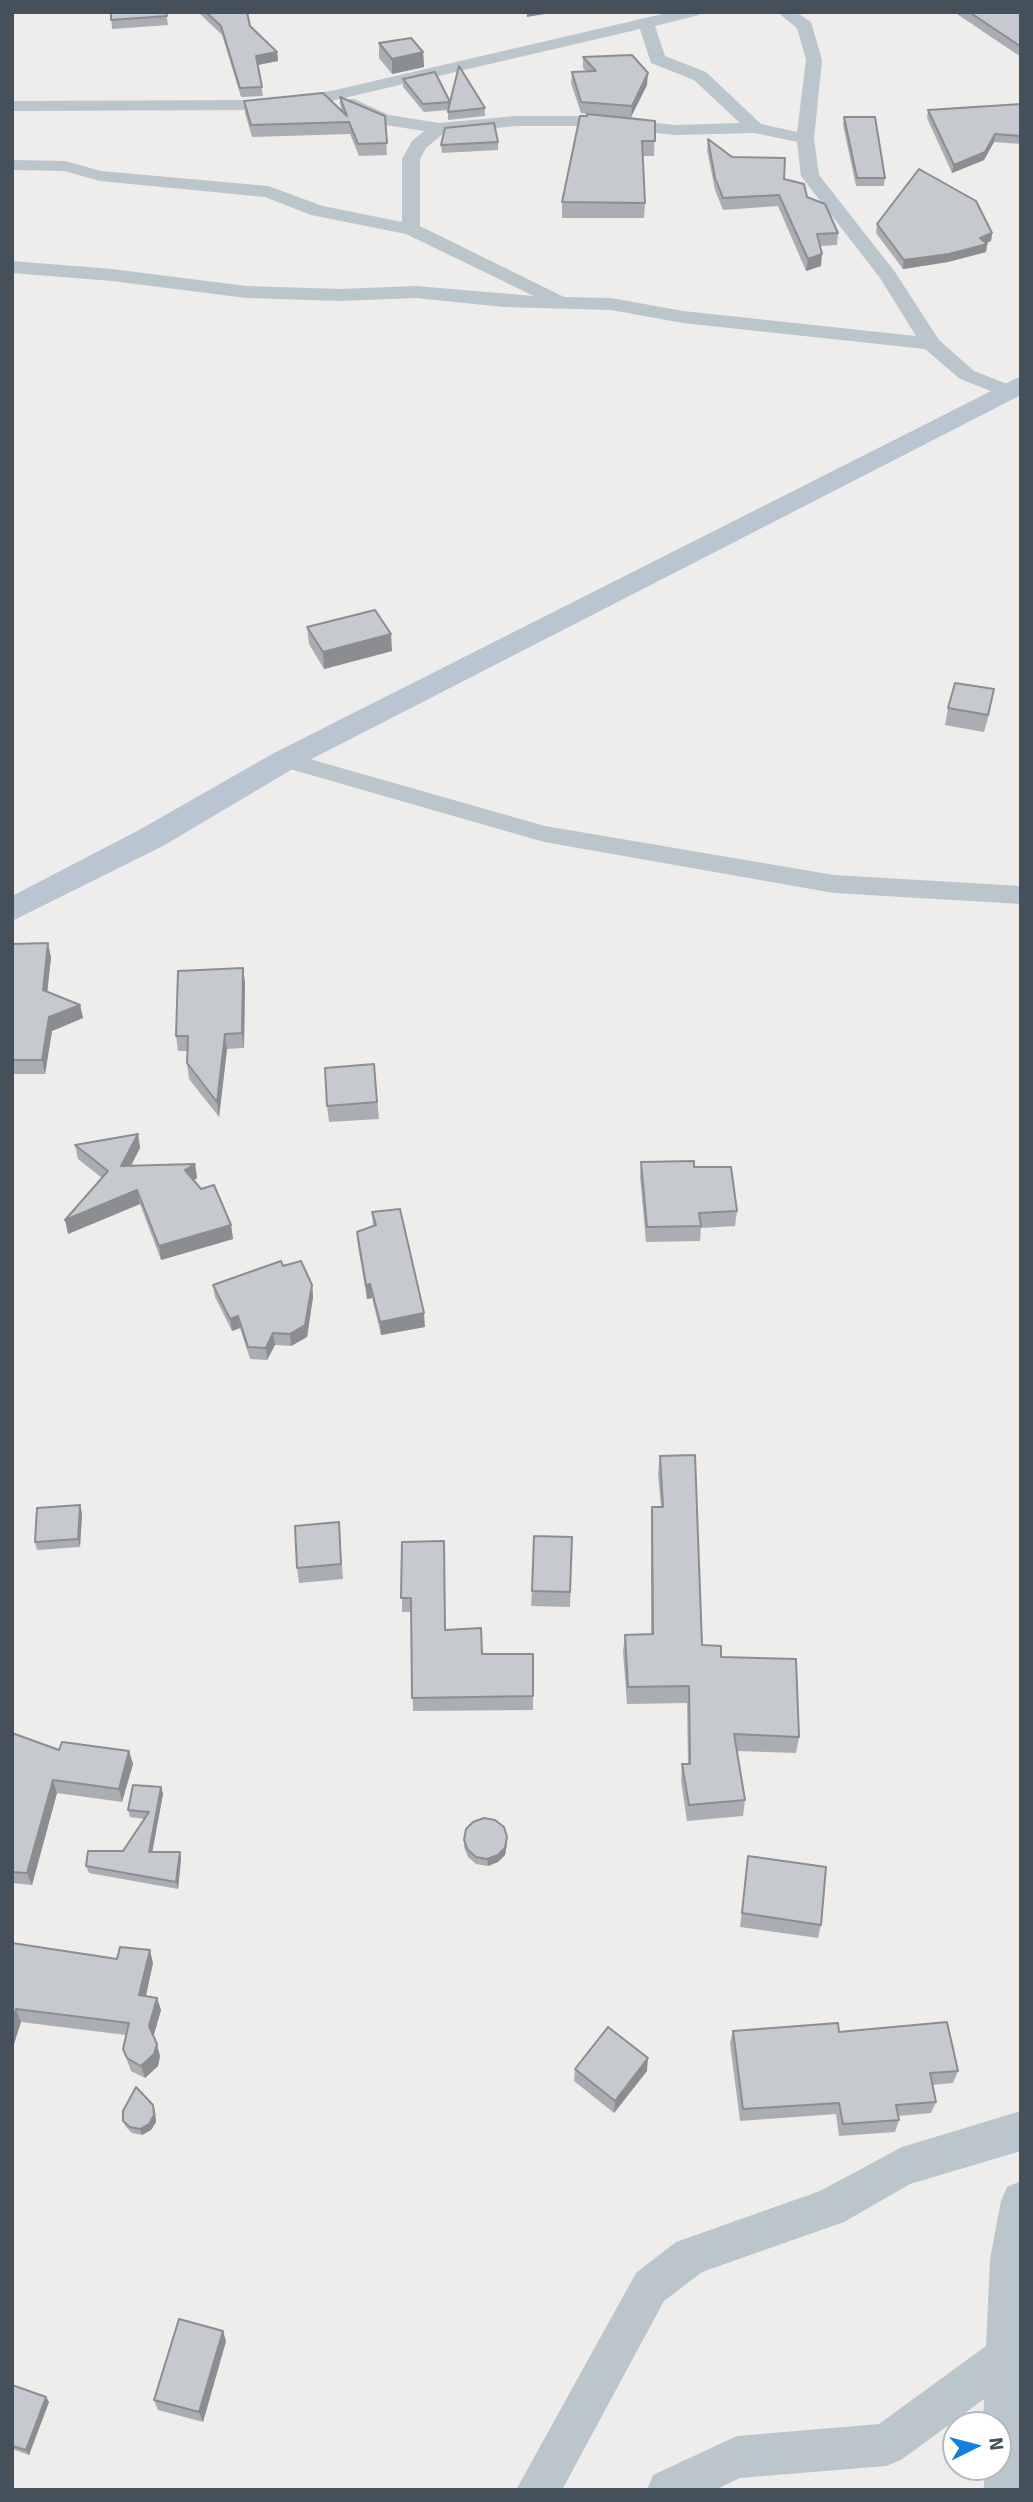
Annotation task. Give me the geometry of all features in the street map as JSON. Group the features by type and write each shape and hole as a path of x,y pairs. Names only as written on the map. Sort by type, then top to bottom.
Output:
{"main road":[{"path":"12,910 151,838 285,760 1014,387"}],"street":[{"path":"12,106 258,105 331,96 693,12"},
{"path":"785,12 806,26 814,61 805,139 810,176 888,276 931,344 967,374 1014,387"},
{"path":"646,23 657,59 700,76 755,128"},
{"path":"331,96 385,120 439,128 516,121 594,121 675,130 755,128 805,139"},
{"path":"411,229 411,159 418,145 439,128"},
{"path":"12,165 65,166 100,176 268,192 318,211 411,229 559,301"},
{"path":"12,267 112,275 246,292 341,295 416,292 503,301 611,304 682,317 931,344"},
{"path":"285,760 544,834 834,884 1021,895"},
{"path":"537,2490 572,2433 650,2287 690,2256 830,2208 902,2167 1021,2131"},
{"path":"1006,2490 1010,2259 1021,2201"},
{"path":"668,2490 737,2457 887,2445 1007,2356"}],"building":[{"path":"111,12 166,12 167,16 111,20"},
{"path":"206,12 247,12 250,26 277,52 256,56 262,87 240,88 221,26"},
{"path":"969,12 1021,12 1021,46 1020,46"},
{"path":"411,38 423,52 392,59 379,43"},
{"path":"632,55 648,73 632,106 581,102 572,72 596,71 583,57"},
{"path":"459,66 485,108 448,112"},
{"path":"435,72 450,102 423,104 403,79"},
{"path":"323,93 347,116 340,97 385,116 387,143 358,144 349,122 251,125 244,101"},
{"path":"1021,104 1021,136 995,134 985,152 954,165 928,110"},
{"path":"587,114 655,121 655,141 642,141 645,203 562,202 580,116"},
{"path":"844,117 875,117 885,178 857,178"},
{"path":"494,123 498,142 441,145 445,128"},
{"path":"708,139 732,157 785,158 784,179 804,184 807,197 825,204 838,233 817,234 822,254 808,259 779,195 723,198 715,178"},
{"path":"919,169 976,201 992,233 980,238 987,244 949,254 904,260 877,224"},
{"path":"375,610 391,634 323,652 307,627"},
{"path":"955,683 994,689 988,715 948,708"},
{"path":"48,943 43,990 80,1005 49,1017 42,1060 12,1060 12,944"},
{"path":"243,968 242,1033 225,1034 217,1102 187,1063 188,1036 176,1036 178,971"},
{"path":"374,1064 377,1102 327,1106 325,1068"},
{"path":"138,1134 121,1166 195,1164 185,1170 201,1189 214,1185 231,1225 159,1246 137,1190 65,1220 108,1171 75,1145"},
{"path":"694,1161 694,1167 731,1167 737,1211 699,1213 701,1226 647,1227 641,1162"},
{"path":"400,1209 424,1313 380,1322 370,1284 366,1285 357,1232 376,1225 372,1212"},
{"path":"281,1261 283,1266 301,1261 312,1285 305,1325 290,1334 273,1333 266,1348 248,1347 238,1316 230,1319 213,1285"},
{"path":"695,1455 702,1645 721,1646 721,1657 796,1659 799,1737 734,1734 745,1800 689,1805 682,1764 690,1764 689,1686 628,1687 625,1635 653,1634 652,1507 663,1507 660,1456"},
{"path":"80,1505 78,1539 35,1542 37,1508"},
{"path":"339,1522 341,1564 297,1568 295,1526"},
{"path":"534,1536 572,1537 570,1592 532,1591"},
{"path":"444,1541 445,1630 481,1628 482,1654 533,1654 533,1696 412,1698 411,1598 401,1598 402,1542"},
{"path":"12,1733 59,1750 62,1742 129,1751 119,1789 53,1780 27,1873 12,1872"},
{"path":"133,1785 161,1787 149,1852 180,1852 176,1882 86,1866 88,1851 123,1851 149,1812 128,1810"},
{"path":"484,1818 495,1820 504,1827 507,1837 505,1848 498,1855 487,1859 476,1857 468,1850 464,1840 466,1829 473,1822"},
{"path":"748,1856 826,1867 821,1925 742,1913"},
{"path":"12,1943 117,1959 120,1947 150,1950 139,1995 157,1998 149,2026 157,2044 154,2054 141,2066 127,2058 123,2049 129,2023 16,2009 12,2021"},
{"path":"947,2022 958,2071 930,2073 936,2102 896,2105 899,2120 843,2124 839,2103 743,2109 733,2031 838,2023 839,2032"},
{"path":"608,2027 648,2058 615,2101 575,2069"},
{"path":"136,2087 153,2105 154,2115 149,2124 140,2129 130,2127 123,2121 123,2111"},
{"path":"179,2319 223,2331 199,2412 154,2400"},
{"path":"12,2385 46,2397 26,2450 12,2446"}]}
